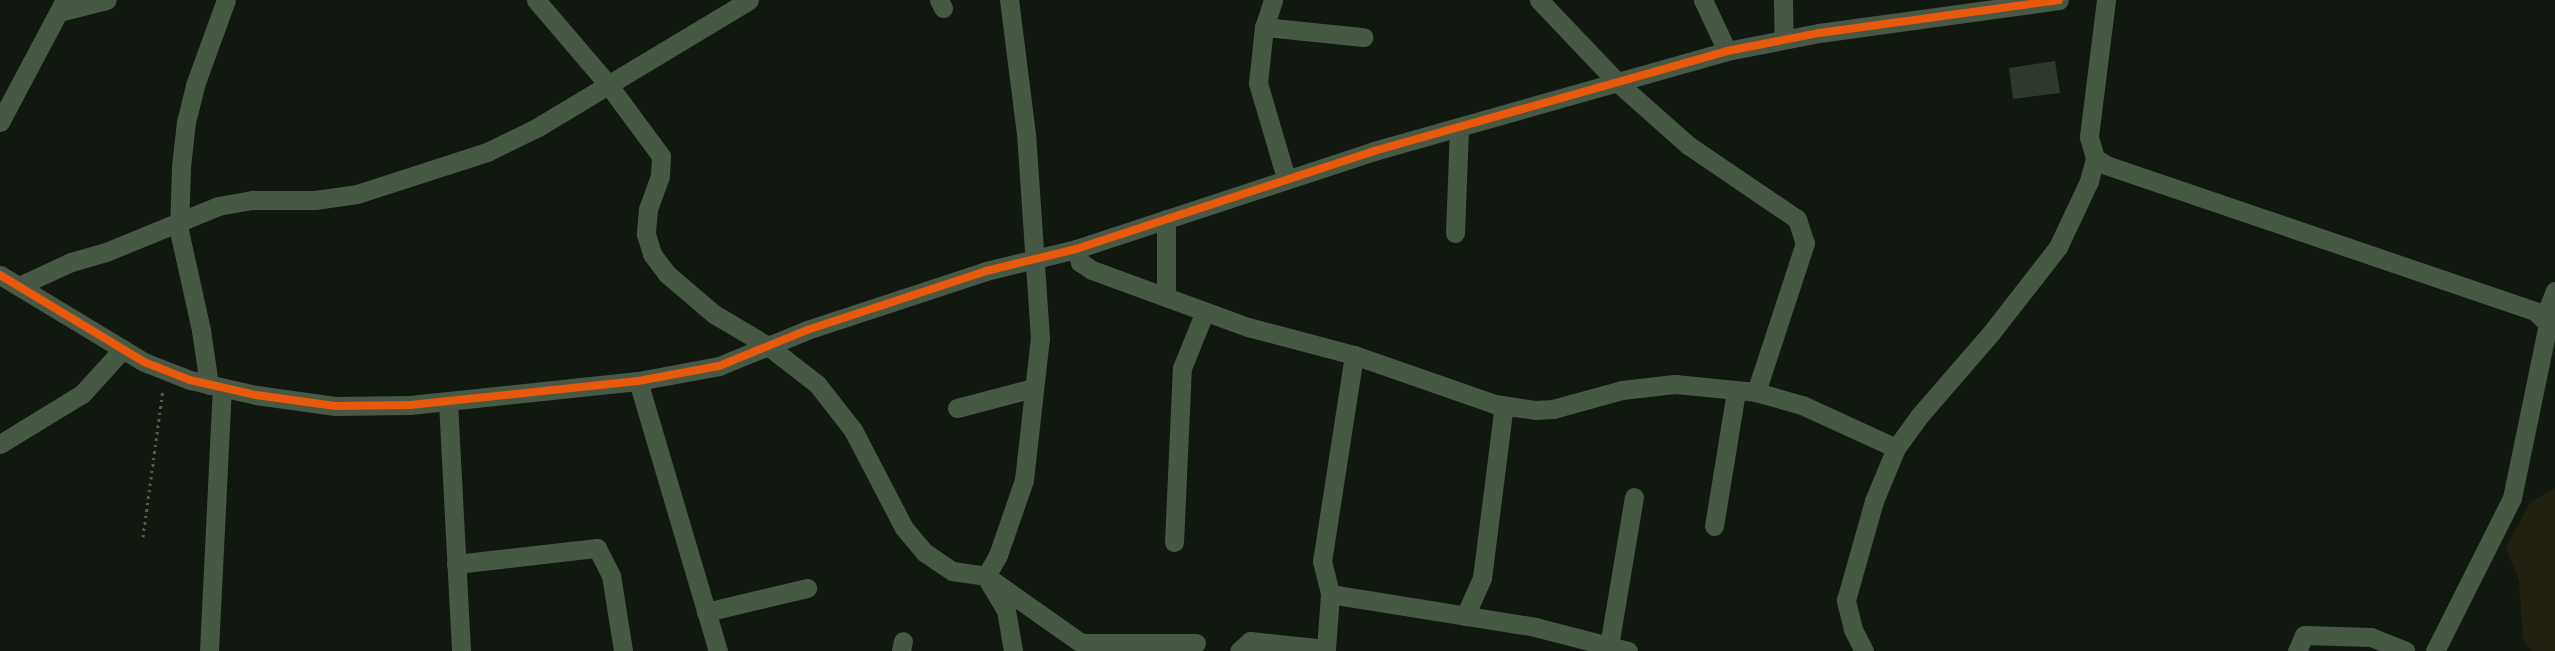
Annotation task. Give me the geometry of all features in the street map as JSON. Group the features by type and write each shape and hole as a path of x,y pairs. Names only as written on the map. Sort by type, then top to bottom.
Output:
{"street":[{"path":"0,122 62,6 107,0"},
{"path":"209,651 216,386 201,330 179,232 186,122 195,85 226,0"},
{"path":"536,0 607,83 661,156 660,176 648,209 646,234 652,254 667,274 714,314 768,346 817,384 853,430 904,528 924,552 952,571 986,576 1081,643 1196,643"},
{"path":"19,286 71,262 106,252 180,219 218,206 253,200 315,200 357,194 440,169 487,152 538,127 607,83 749,0"},
{"path":"986,576 998,555 1024,480 1040,338 1036,259 1022,91 1009,0"},
{"path":"1273,0 1264,27 1258,83 1286,178"},
{"path":"1539,0 1617,82 1688,145 1797,220 1805,243 1756,392"},
{"path":"1703,0 1727,51"},
{"path":"1783,0 1784,39"},
{"path":"0,275 123,349 165,371 216,386 335,406 448,402 638,381 697,372 886,302 1076,249 1286,178 1727,51 1784,39 2059,0"},
{"path":"1864,651 1853,629 1846,600 1874,501 1896,448 1920,415 1991,333 2058,247 2089,181 2095,158 2089,137 2106,0"},
{"path":"1264,27 1363,37"},
{"path":"1455,233 1458,128"},
{"path":"2095,158 2106,165 2549,316"},
{"path":"1166,219 1166,296"},
{"path":"1076,249 1080,262 1092,270 1248,328 1354,355 1504,406 1553,409 1622,390 1675,384 1756,392 1802,406 1896,448"},
{"path":"2435,651 2512,498 2549,332 2549,316 2555,291"},
{"path":"1174,542 1182,368 1205,311"},
{"path":"0,444 82,394 123,349"},
{"path":"1240,651 1250,641 1326,649 1330,594 1322,561 1354,355"},
{"path":"638,381 718,651"},
{"path":"957,408 1033,388"},
{"path":"1714,526 1736,390"},
{"path":"448,402 461,651"},
{"path":"1465,616 1482,578 1504,406"},
{"path":"1609,646 1634,497"},
{"path":"456,564 597,548 611,575 623,651"},
{"path":"986,576 1006,610 1014,651"},
{"path":"706,612 807,588"},
{"path":"1330,594 1535,627 1628,651"},
{"path":"2297,651 2304,635 2371,637 2406,651"}],"path":[{"path":"143,537 165,371"}],"shaded area":[{"path":"2555,488 2555,651 2532,651 2523,640 2519,581 2506,548 2530,502"}],"building":[{"path":"2055,61 2060,93 2013,99 2009,68"}],"cycle path":[{"path":"0,275 144,362 190,380 256,395 335,406 410,405 638,381 719,366 807,330 986,271 1076,249 1374,151 1727,51 1819,33 2059,0"}]}
